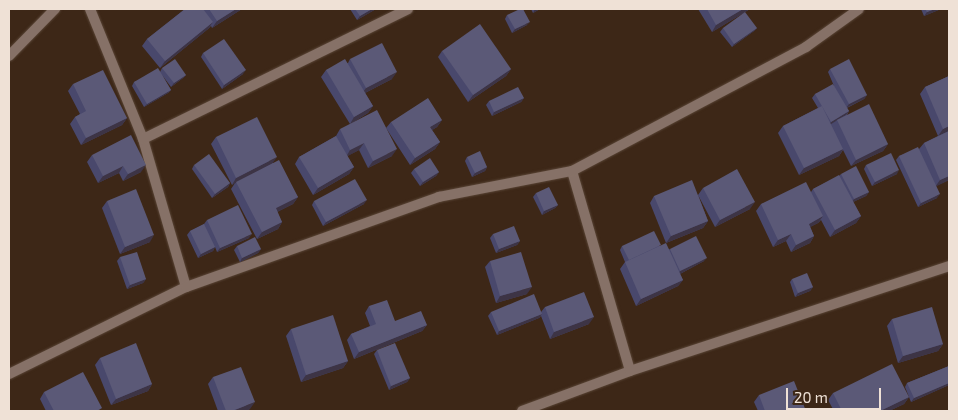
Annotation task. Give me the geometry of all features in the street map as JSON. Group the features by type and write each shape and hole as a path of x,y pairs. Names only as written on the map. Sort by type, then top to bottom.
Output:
{"street":[{"path":"9,56 55,9"},
{"path":"90,9 143,138 186,287"},
{"path":"143,138 408,9"},
{"path":"9,374 186,287 439,197 572,171 806,47 859,9"},
{"path":"572,171 630,371"},
{"path":"522,411 630,371 949,266"}],"building":[{"path":"185,9 203,9 213,22 165,61 147,39"},
{"path":"209,9 236,9 217,21"},
{"path":"355,9 372,9 360,16"},
{"path":"523,9 530,22 515,29 507,15"},
{"path":"707,9 743,9 716,25"},
{"path":"745,12 757,28 734,44 723,28"},
{"path":"480,24 511,69 473,95 442,51"},
{"path":"224,39 246,70 224,85 203,53"},
{"path":"382,43 397,72 366,88 350,59"},
{"path":"175,59 186,75 174,83 162,68"},
{"path":"345,59 373,106 354,117 326,70"},
{"path":"849,59 867,95 849,104 830,69"},
{"path":"158,68 171,90 147,104 134,82"},
{"path":"103,70 127,118 86,138 75,117 86,111 73,84"},
{"path":"949,76 949,126 943,129 925,87"},
{"path":"833,84 849,111 831,122 815,94"},
{"path":"518,87 524,98 494,112 489,101"},
{"path":"428,98 442,120 430,127 440,142 415,158 391,122"},
{"path":"869,104 888,144 856,160 837,120"},
{"path":"822,106 843,149 804,168 783,126"},
{"path":"377,110 397,149 373,161 364,143 350,150 340,129"},
{"path":"257,117 277,157 236,178 216,137"},
{"path":"949,131 949,176 940,180 924,143"},
{"path":"131,135 146,165 128,174 123,166 103,176 92,155"},
{"path":"336,136 354,167 318,188 299,157"},
{"path":"918,147 940,194 921,203 899,156"},
{"path":"480,151 487,167 475,173 467,157"},
{"path":"891,153 899,170 875,182 866,165"},
{"path":"209,154 230,183 215,194 194,165"},
{"path":"430,158 439,172 423,182 414,169"},
{"path":"279,160 298,197 276,208 282,222 262,232 236,182"},
{"path":"856,166 869,192 854,199 841,174"},
{"path":"737,169 755,202 720,220 703,188"},
{"path":"839,175 861,216 835,230 813,189"},
{"path":"355,179 367,200 326,222 314,201"},
{"path":"692,180 708,221 671,236 654,196"},
{"path":"806,182 823,216 809,224 814,236 796,245 791,234 778,240 761,204"},
{"path":"549,187 558,205 544,211 536,193"},
{"path":"136,189 154,235 125,247 107,201"},
{"path":"238,205 252,234 220,248 207,220"},
{"path":"204,224 215,247 201,254 190,231"},
{"path":"514,226 520,241 499,249 493,234"},
{"path":"654,231 661,245 629,260 622,246"},
{"path":"696,236 707,258 680,271 670,249"},
{"path":"255,237 261,249 242,258 237,246"},
{"path":"666,243 683,280 641,299 625,262"},
{"path":"137,252 146,279 130,285 120,257"},
{"path":"521,252 532,287 500,296 490,261"},
{"path":"807,273 813,287 798,293 792,279"},
{"path":"584,292 594,317 554,332 545,307"},
{"path":"534,294 542,314 499,331 491,312"},
{"path":"387,300 395,321 421,311 427,325 359,352 351,334 376,324 369,306"},
{"path":"932,307 943,344 903,356 892,319"},
{"path":"333,315 348,361 306,375 291,329"},
{"path":"136,343 152,384 116,399 100,358"},
{"path":"395,343 410,378 391,386 377,350"},
{"path":"892,364 909,397 880,411 842,411 833,393"},
{"path":"949,366 949,383 914,398 907,383"},
{"path":"241,367 255,402 232,411 226,411 213,377"},
{"path":"83,372 102,408 97,411 54,411 44,392"},
{"path":"794,381 806,411 765,411 759,395"}]}
